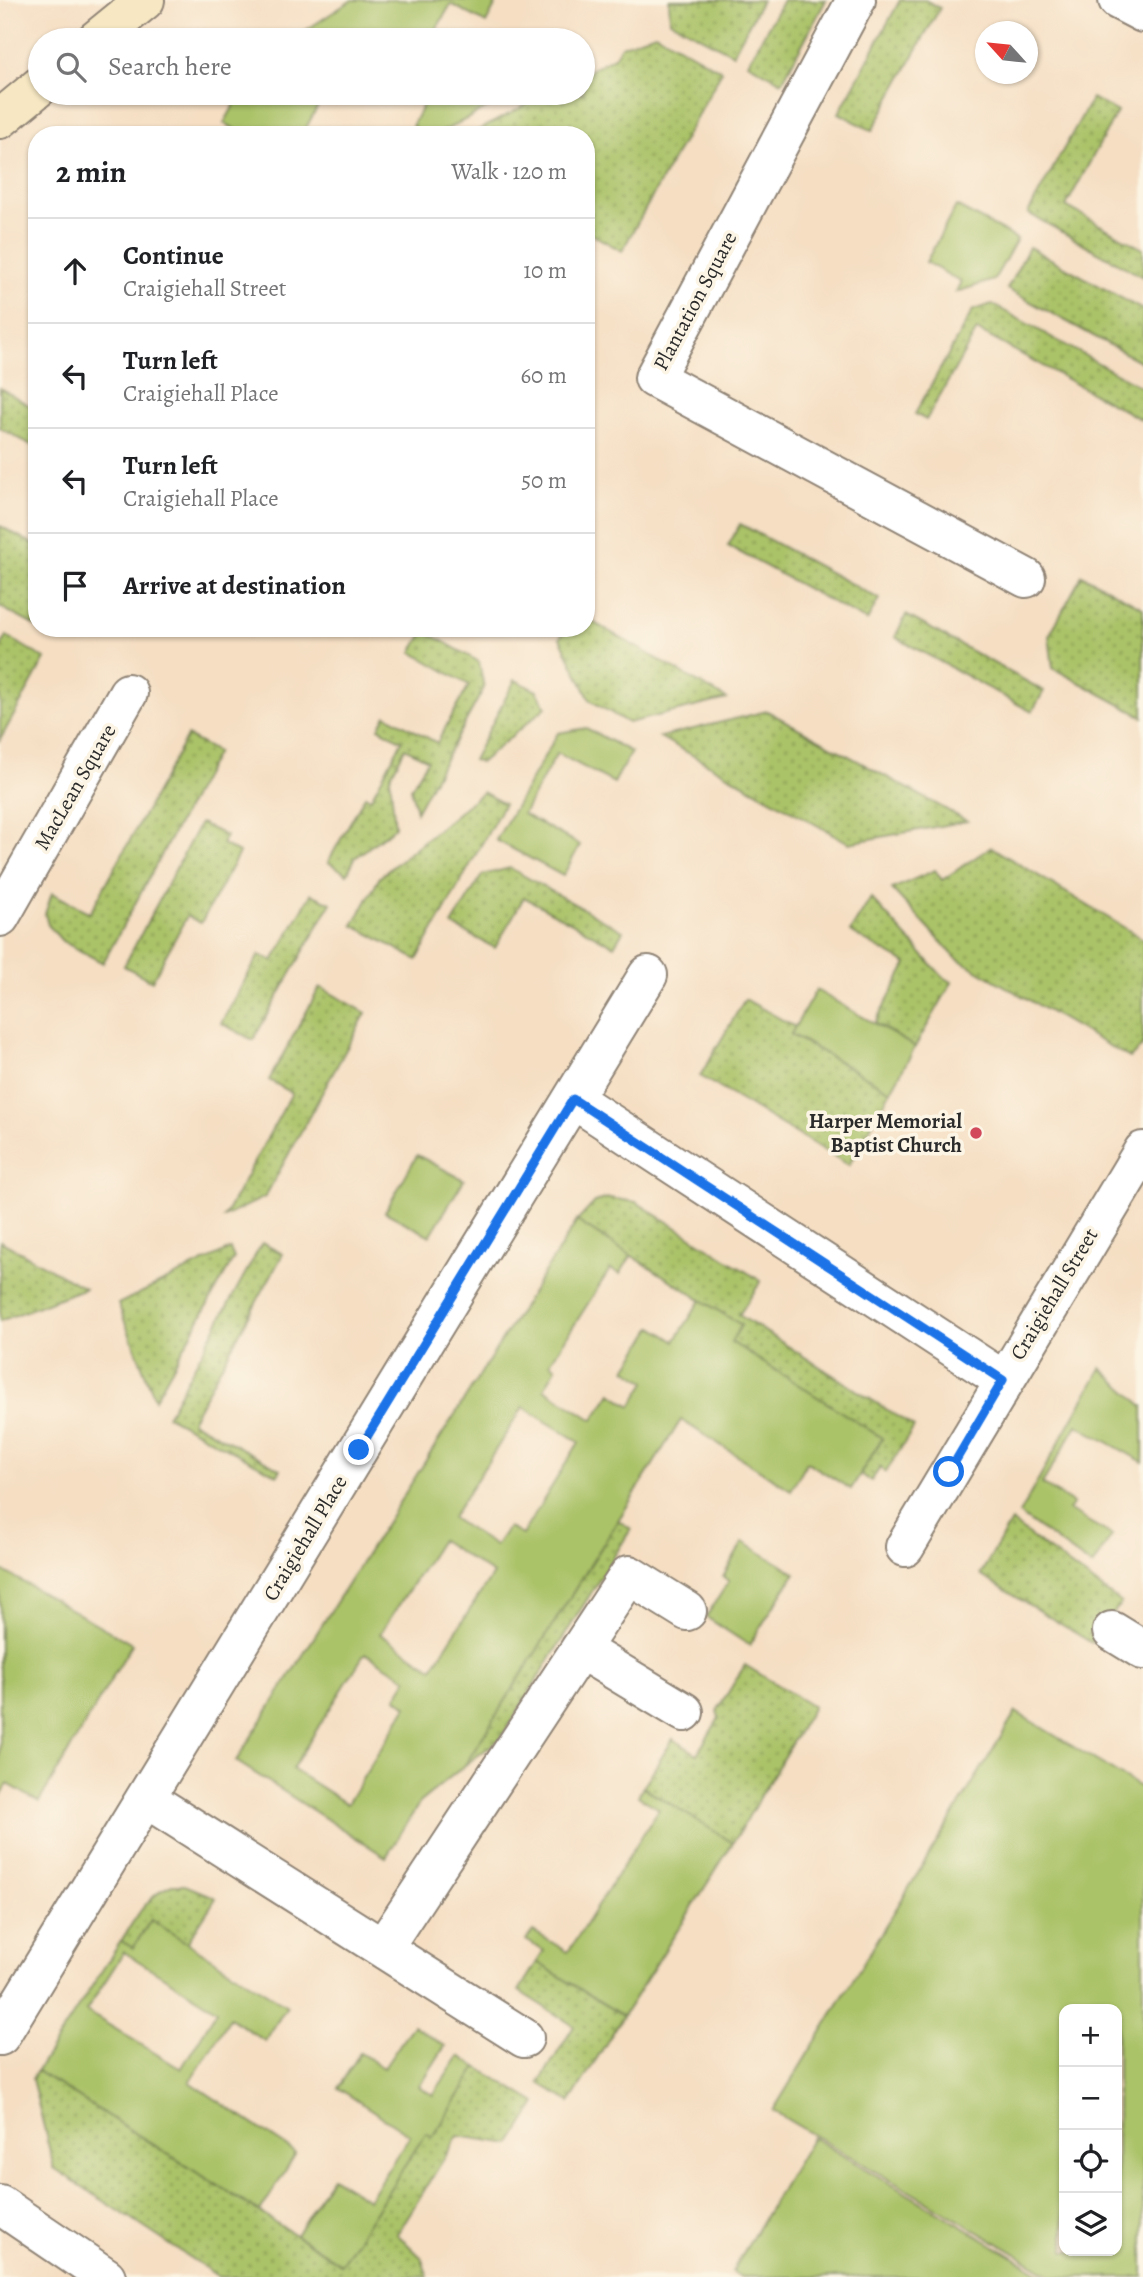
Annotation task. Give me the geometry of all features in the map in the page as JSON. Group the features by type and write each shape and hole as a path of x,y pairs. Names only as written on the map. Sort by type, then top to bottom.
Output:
{"street":[{"path":"111,28 145,0"},
{"name":"Plantation Square","path":"856,0 654,378 1026,578"},
{"path":"1118,0 1143,13"},
{"path":"0,119 28,96"},
{"name":"MacLean Square","path":"0,917 128,693"},
{"name":"Craigiehall Place","path":"0,2036 648,975"},
{"path":"573,1099 1003,1380"},
{"name":"Craigiehall Street","path":"905,1547 1143,1151"},
{"path":"383,1948 629,1575 687,1611"},
{"path":"580,1649 684,1712"},
{"path":"147,1799 524,2038"},
{"path":"0,2205 106,2277"}],"green space":[{"path":"352,0 498,0 486,23 451,4 437,28 309,28"},
{"path":"669,0 762,0 733,54 670,21"},
{"path":"783,0 826,0 782,82 748,63"},
{"path":"900,0 925,0 940,8 872,131 839,113"},
{"path":"655,33 722,71 622,251 595,236 595,126 487,126 526,105 595,105 595,67 614,57 621,46"},
{"path":"1092,98 1117,112 1066,206 1143,249 1143,277 1028,213"},
{"path":"234,105 318,105 307,126 230,126 224,123"},
{"path":"423,105 493,105 453,126 412,126"},
{"path":"956,206 1017,239 994,280 956,292 961,282 926,262"},
{"path":"1029,247 1143,310 1143,363 1007,289"},
{"path":"992,304 1143,388 1142,420 977,330 926,420 915,414 973,310"},
{"path":"0,388 28,405 28,443 0,428"},
{"path":"740,524 879,599 867,621 728,546"},
{"path":"0,526 28,541 28,622 0,607"},
{"path":"1082,575 1143,608 1143,717 1053,668 1049,636"},
{"path":"906,615 1044,691 1032,712 895,637"},
{"path":"595,623 727,699 628,723 590,700 560,638 595,637"},
{"path":"7,636 45,659 0,740 0,648"},
{"path":"421,637 435,637 479,662 484,688 416,812 411,788 428,760 405,748 390,777 395,827 355,858 347,874 328,862 365,796 371,798 402,741 379,728 386,715 437,743 469,685 412,652"},
{"path":"515,680 537,691 546,707 480,763 473,760"},
{"path":"767,711 967,821 849,843 660,737"},
{"path":"586,728 631,752 614,783 557,753 523,814 580,845 563,876 496,840 558,733"},
{"path":"187,736 217,752 103,963 62,941 48,925 45,914 52,893 90,913"},
{"path":"483,792 504,804 417,960 353,925 380,877"},
{"path":"200,823 226,836 222,844 239,853 201,923 187,916 152,981 124,966"},
{"path":"991,847 1143,939 1143,1045 1130,1058 956,958 892,889 935,870 942,880"},
{"path":"510,868 623,931 614,946 524,897 495,948 452,925 482,875"},
{"path":"311,894 331,903 253,1040 221,1023 259,955 273,961"},
{"path":"871,898 942,976 952,982 915,1047 875,1023 907,964 850,932"},
{"path":"320,987 366,1013 265,1197 224,1217 292,1093 269,1080"},
{"path":"816,990 915,1047 891,1091 791,1034"},
{"path":"745,999 795,1027 791,1035 891,1091 849,1165 700,1076"},
{"path":"417,1155 464,1180 430,1236 385,1212"},
{"path":"609,1198 636,1202 761,1281 739,1315 914,1427 886,1472 880,1468 871,1481 860,1474 882,1439 731,1342 741,1325 577,1221 595,1202"},
{"path":"577,1221 631,1256 620,1274 610,1269 550,1363 556,1368 544,1389 593,1420 611,1393 631,1406 646,1382 626,1369 653,1327 675,1341 701,1300 741,1325 731,1342 882,1438 851,1489 807,1462 791,1490 681,1420 465,1765 420,1802 386,1857 236,1761","holes":["523,1407 579,1442 522,1535 508,1527 495,1546 452,1518","441,1540 493,1574 432,1668 380,1634","365,1653 407,1679 396,1698 407,1706 347,1804 292,1769"]},
{"path":"0,1241 85,1288 0,1321"},
{"path":"262,1243 283,1254 191,1421 280,1469 277,1475 167,1416"},
{"path":"230,1249 234,1258 155,1399 118,1304"},
{"path":"1101,1368 1143,1406 1143,1462 1077,1425 1042,1484 1073,1503 1068,1510 1112,1535 1092,1566 1019,1514"},
{"path":"618,1520 631,1529 500,1739 465,1765"},
{"path":"1011,1522 1121,1603 1092,1643 980,1575"},
{"path":"743,1542 795,1573 749,1645 706,1617 729,1581 723,1577"},
{"path":"0,1569 132,1644 39,1802 8,1784 0,1797"},
{"path":"745,1665 813,1707 733,1843 643,1787 673,1739 697,1754 719,1718 717,1711"},
{"path":"1016,1712 1143,1789 1143,2277 1055,2277 773,2111"},
{"path":"643,1787 733,1843 623,2016 537,1962 544,1951 526,1940 533,1931 568,1952 659,1809 638,1796"},
{"path":"172,1885 185,1885 216,1898 187,1943 151,1920 133,1948 121,1941 149,1901"},
{"path":"151,1920 287,2006 265,2041 230,2018 190,2082 296,2153 260,2212 37,2071 121,1941 133,1948","holes":["124,1952 217,2010 181,2069 86,2011"]},
{"path":"537,1962 623,2016 570,2102 539,2083 574,2026 519,1991"},
{"path":"413,2025 445,2046 419,2087 433,2095 459,2056 477,2067 433,2137 426,2133 341,2264 296,2235 332,2177 368,2200 410,2135 338,2088 360,2053 384,2068"},
{"path":"477,2067 536,2103 511,2144 458,2136 397,2234 421,2257 428,2277 219,2277 54,2168 32,2079 37,2071 341,2264 426,2132 433,2136"},
{"path":"812,2137 1047,2277 741,2277 732,2272"}],"place":[{"name":"Harper Memorial Baptist Church","path":"976,1133"}],"route":[{"path":"359,1450 573,1099 1003,1380 949,1472"}]}
